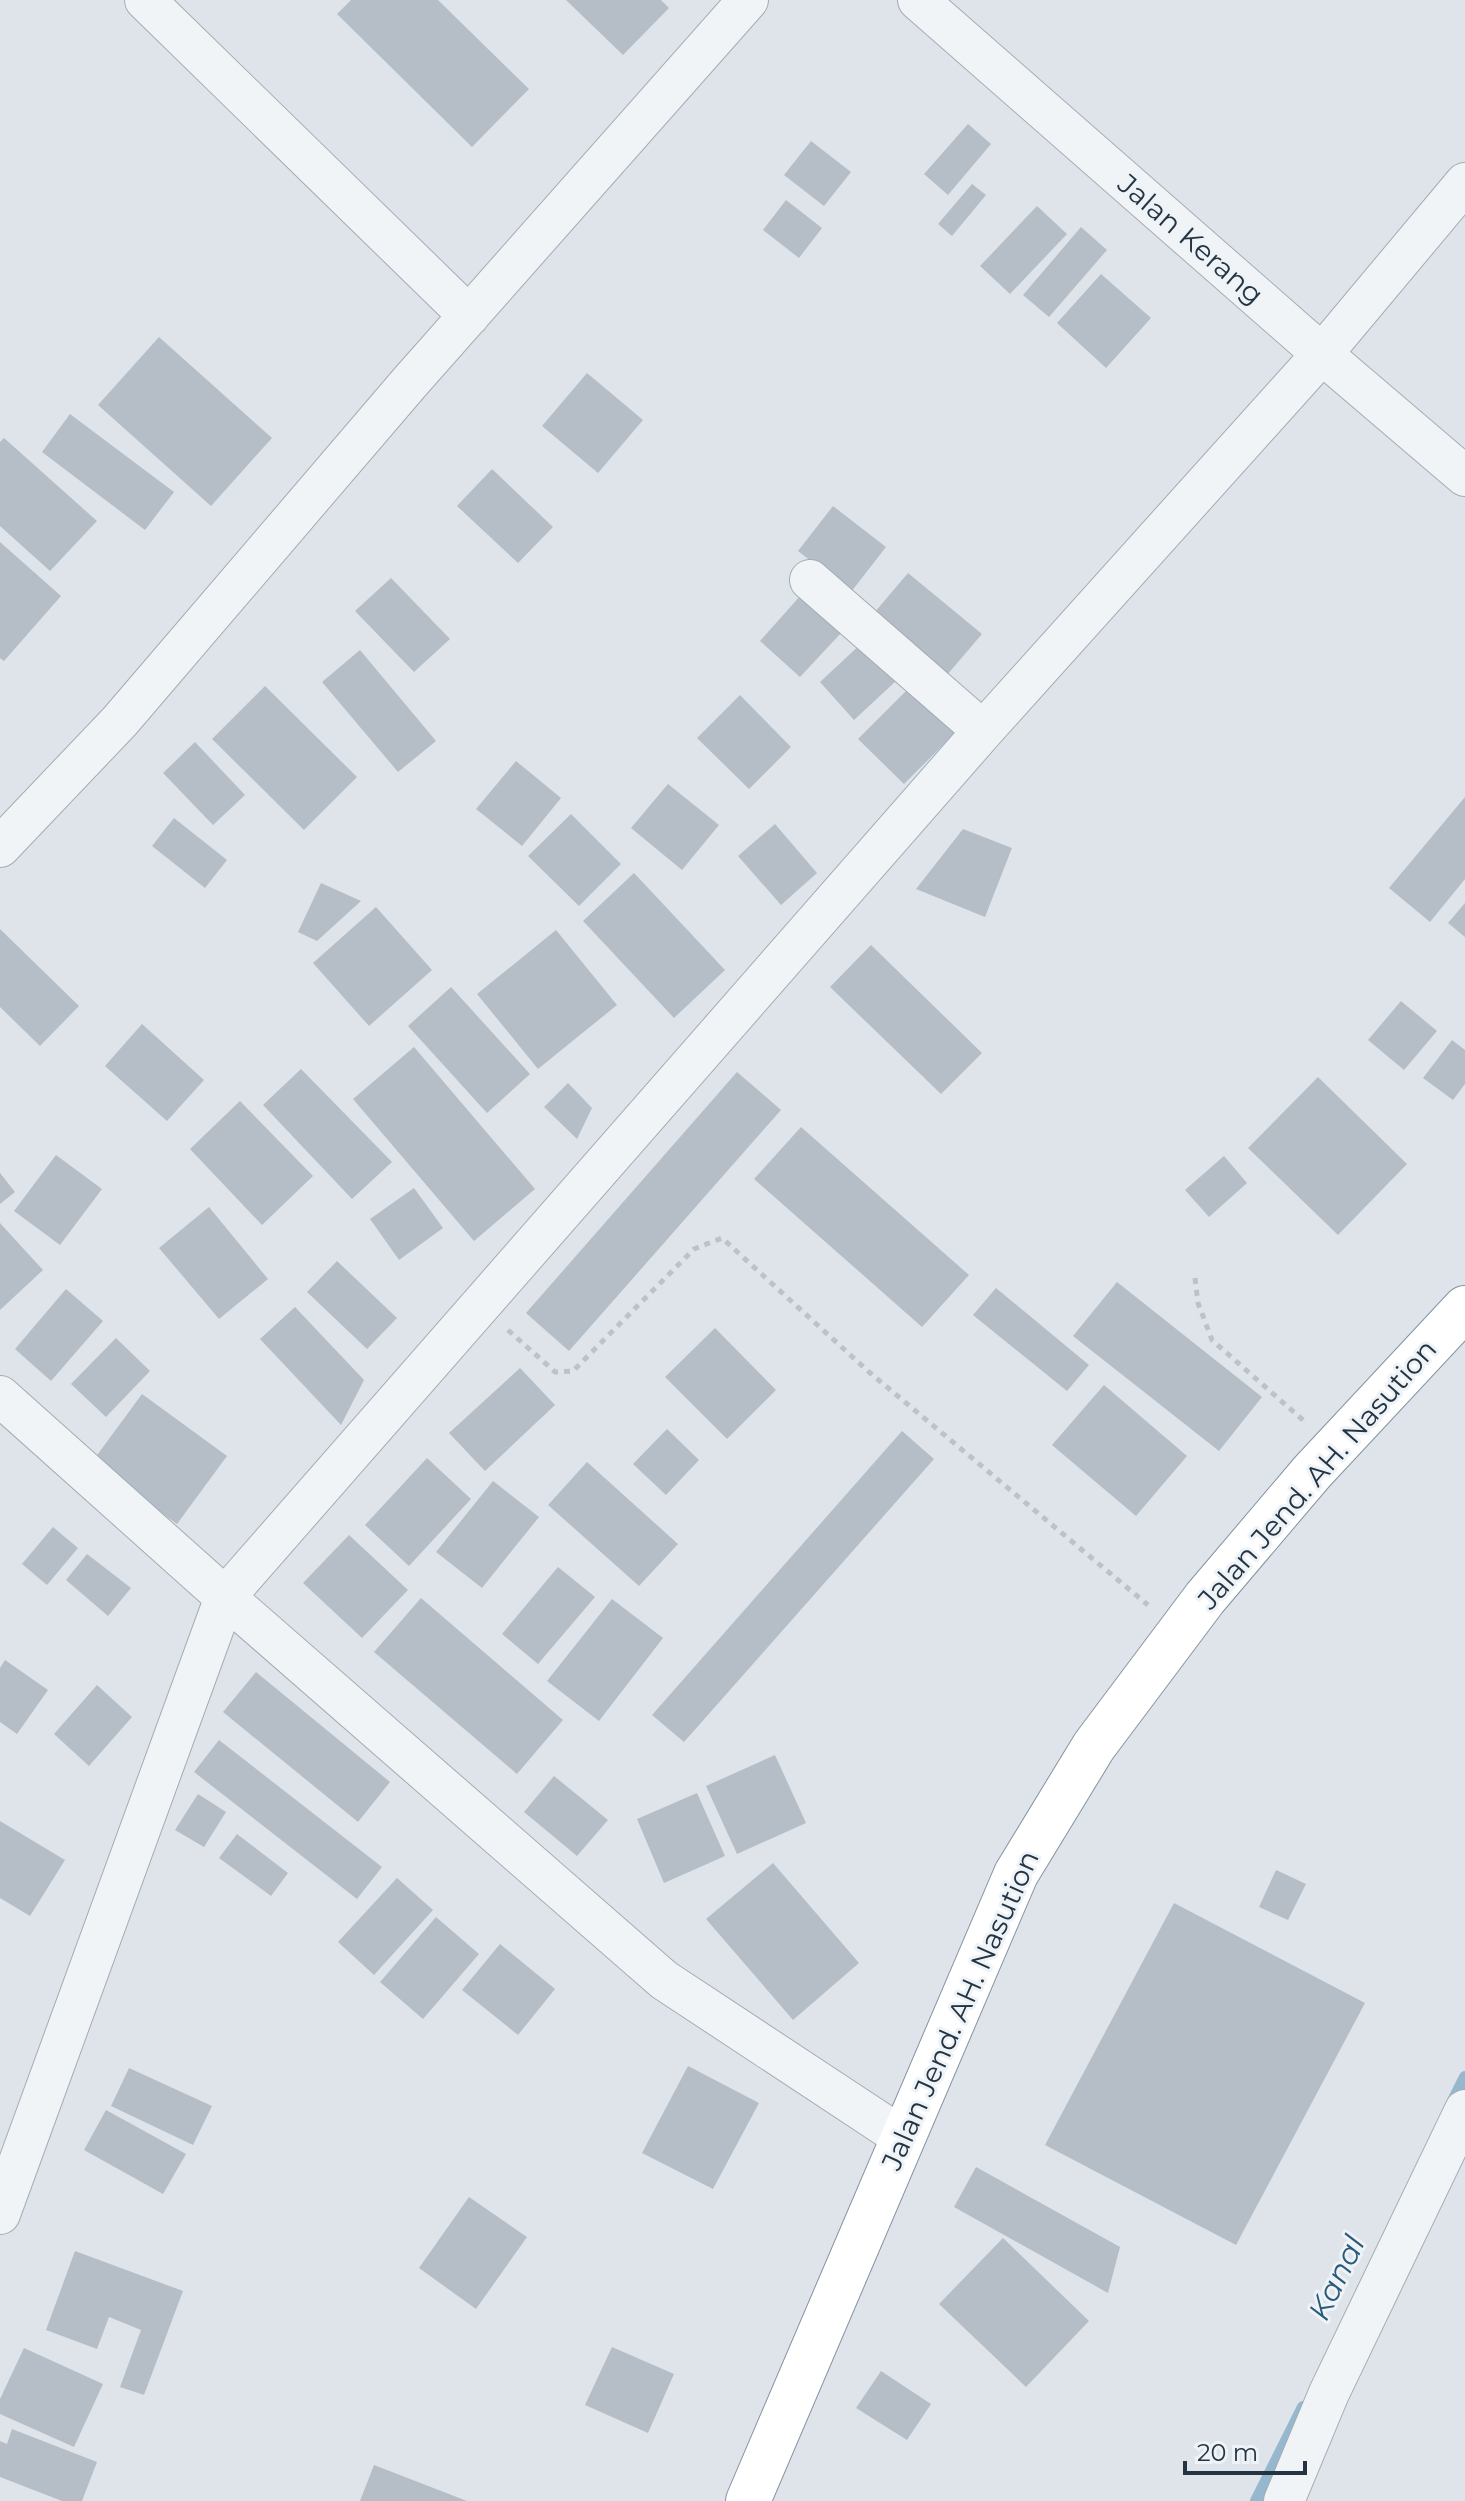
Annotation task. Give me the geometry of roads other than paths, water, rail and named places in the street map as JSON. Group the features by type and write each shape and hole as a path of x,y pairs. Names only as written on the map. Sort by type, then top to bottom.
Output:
{"highway":[{"name":"Jalan Jend. AH. Nasution","path":"748,2501 1016,1874 1094,1746 1215,1587 1335,1449 1465,1308"}],"street":[{"path":"145,0 469,316"},
{"path":"0,847 120,721 469,316 748,0"},
{"name":"Jalan Kerang","path":"918,0 1465,476"},
{"path":"0,2214 225,1597 983,731 1322,354 1465,183"},
{"path":"810,580 983,731"},
{"path":"0,1396 664,1980 902,2137"},
{"path":"1284,2501 1329,2393 1465,2110"}],"waterway":[{"name":"Kanal","path":"1450,2107 1465,2077"},
{"name":"Kanal","path":"1256,2501 1303,2407"}]}
